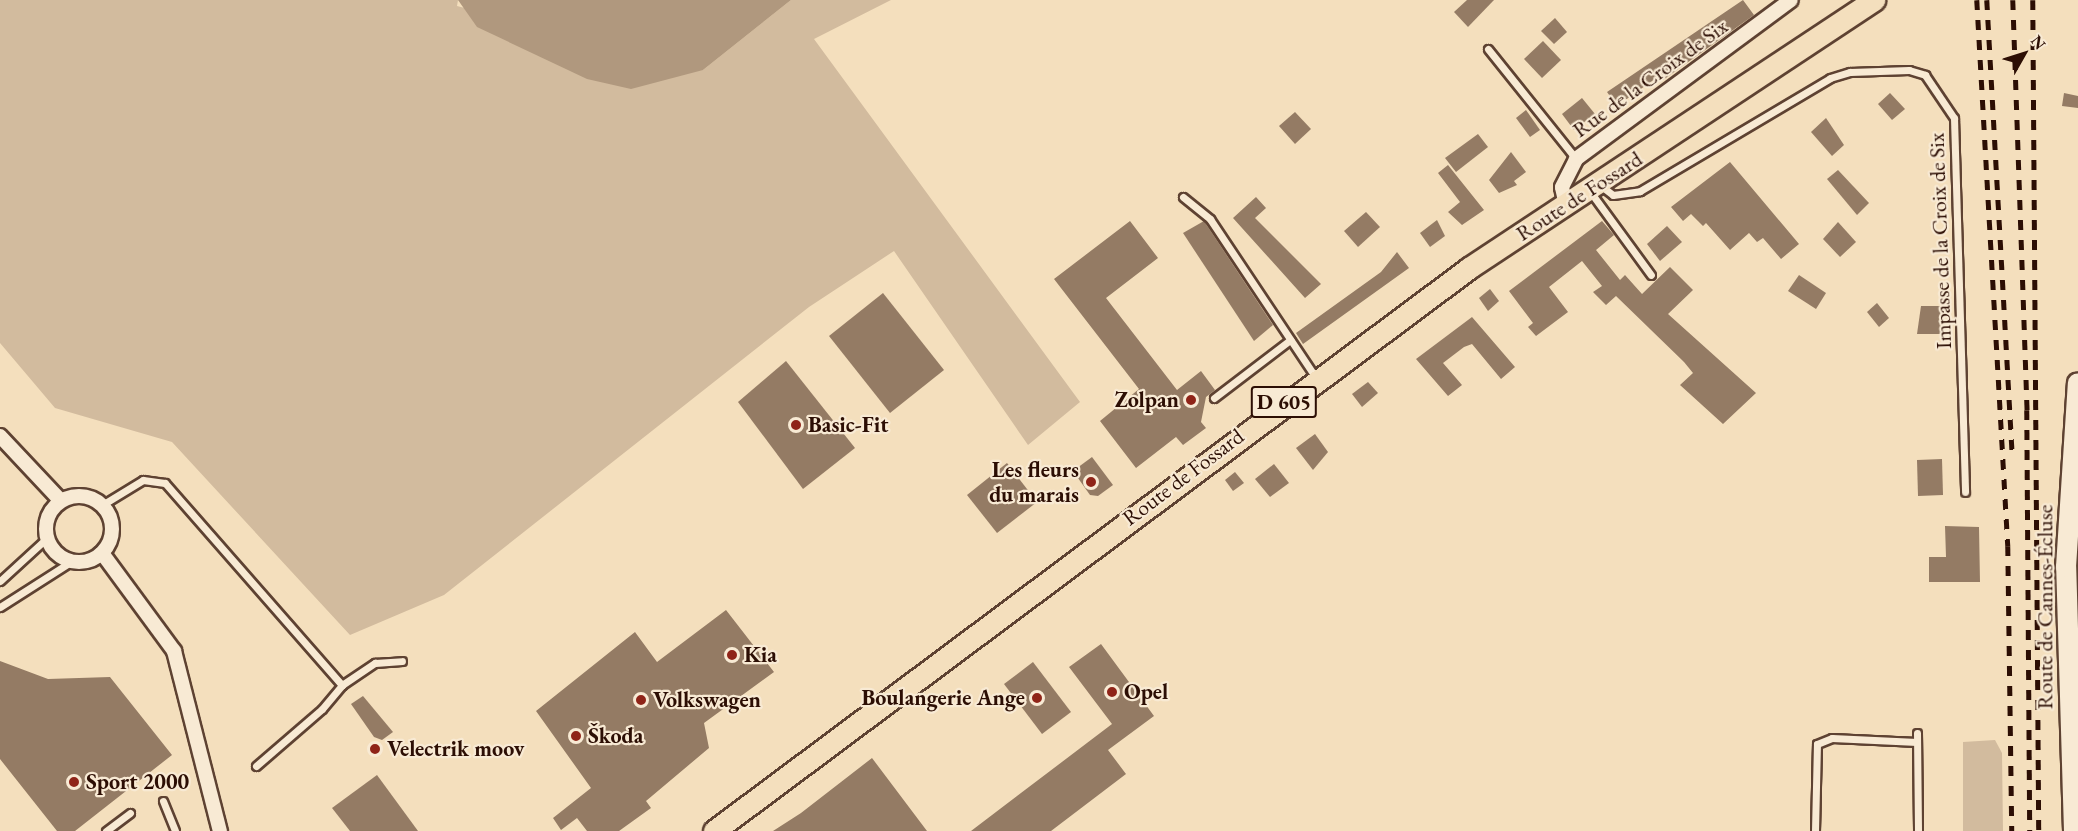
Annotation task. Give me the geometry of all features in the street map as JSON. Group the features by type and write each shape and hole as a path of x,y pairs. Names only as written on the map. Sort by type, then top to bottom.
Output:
{"main road":[{"name":"Route de Fossard","path":"714,831 1316,378 1594,186 1874,0"}],"street":[{"name":"Rue de la Croix de Six","path":"1566,205 1562,187 1576,159 1791,0"},
{"name":"Route de Cannes-Écluse","path":"2074,831 2066,567 2078,383"},
{"path":"0,436 61,501"},
{"path":"82,496 102,505 112,524 102,553 87,561 72,561 60,556 47,538 48,517 61,501 82,496"},
{"path":"102,553 174,651 220,831"}],"lane":[{"path":"1488,49 1576,159"},
{"name":"Impasse de la Croix de Six","path":"1594,186 1613,195 1640,191 1850,72 1909,70 1925,75 1954,118 1965,492"},
{"path":"1594,186 1651,275"},
{"path":"1183,197 1210,219 1316,378"},
{"path":"1214,398 1290,340"},
{"path":"102,505 142,480 165,483 342,685"},
{"path":"0,581 47,538"},
{"path":"0,607 72,561"},
{"path":"256,766 322,710 342,685 375,663 402,661"},
{"path":"1917,733 1918,831"},
{"path":"1815,831 1817,744 1832,738 1917,741"},
{"path":"163,801 175,831"},
{"path":"106,831 129,813"}],"shaded area":[{"path":"0,0 458,0 457,6 703,70 791,0 891,0 814,39 1080,402 1028,445 894,251 809,307 444,595 350,635 172,442 55,408 0,343"},
{"path":"458,0 791,0 703,70 631,89 587,79 477,27"},
{"path":"1995,740 2002,753 2003,831 1963,831 1963,742"}],"building":[{"path":"1467,0 1494,0 1468,27 1454,12"},
{"path":"1743,0 1754,15 1663,80 1659,76 1617,106 1607,92"},
{"path":"1555,18 1567,32 1554,44 1541,31"},
{"path":"1543,41 1561,60 1542,78 1524,59"},
{"path":"1890,93 1905,109 1892,120 1878,104"},
{"path":"2064,93 2078,96 2078,108 2062,106"},
{"path":"1582,98 1595,114 1574,130 1562,114"},
{"path":"1526,110 1540,130 1530,137 1516,118"},
{"path":"1295,112 1311,129 1295,144 1279,126"},
{"path":"1826,118 1844,145 1832,156 1811,132"},
{"path":"1478,134 1488,147 1456,172 1445,158"},
{"path":"1511,152 1526,172 1514,181 1517,185 1499,193 1489,180"},
{"path":"1730,162 1799,244 1781,259 1763,238 1757,242 1749,233 1730,250 1706,223 1703,226 1691,214 1683,221 1671,207"},
{"path":"1448,165 1484,210 1462,225 1448,212 1460,202 1438,173"},
{"path":"1838,170 1869,203 1857,215 1827,179"},
{"path":"1256,197 1266,208 1255,218 1321,284 1305,298 1233,218"},
{"path":"1366,212 1380,227 1358,247 1344,231"},
{"path":"1437,220 1445,236 1430,247 1420,233"},
{"path":"1130,221 1158,258 1106,298 1177,390 1201,371 1215,390 1206,397 1201,422 1206,428 1183,445 1176,437 1136,468 1100,421 1139,389 1054,279"},
{"path":"1204,221 1273,325 1254,341 1183,233"},
{"path":"1602,221 1614,235 1596,250 1620,280 1625,275 1642,294 1670,267 1693,290 1668,314 1756,393 1723,424 1680,385 1693,373 1684,362 1616,296 1606,305 1593,292 1602,286 1582,261 1549,287 1568,312 1536,336 1528,327 1533,323 1509,291"},
{"path":"1838,222 1856,242 1840,257 1823,239"},
{"path":"1667,226 1682,242 1660,261 1647,244"},
{"path":"1397,252 1409,268 1303,344 1296,333 1381,272"},
{"path":"1799,275 1826,293 1816,309 1788,291"},
{"path":"1490,289 1499,301 1488,311 1479,298"},
{"path":"883,293 944,370 890,413 829,336"},
{"path":"1877,303 1889,318 1879,327 1867,312"},
{"path":"1921,306 1941,306 1941,334 1917,334"},
{"path":"1472,317 1515,367 1501,379 1472,344 1464,347 1443,363 1462,385 1448,396 1416,359"},
{"name":"Basic-Fit","path":"786,361 855,448 803,489 738,402"},
{"path":"1368,382 1378,393 1362,407 1352,394"},
{"path":"1315,434 1328,452 1313,470 1296,448"},
{"path":"1092,457 1113,485 1098,496 1090,495 1073,471"},
{"path":"1942,459 1943,495 1918,496 1917,460"},
{"path":"1007,463 1037,502 997,533 967,495"},
{"path":"1274,464 1289,483 1270,497 1255,479"},
{"path":"1235,472 1244,483 1233,491 1225,480"},
{"path":"1945,526 1979,527 1980,582 1929,582 1929,557 1946,557"},
{"path":"726,610 774,672 704,723 709,748 646,801 651,808 619,831 587,831 577,818 561,830 553,818 591,788 536,711 635,632 657,662"},
{"path":"1101,644 1154,716 1108,750 1126,774 1051,831 971,831 1112,724 1069,667"},
{"path":"0,661 48,679 110,677 172,755 75,831 57,831 0,759"},
{"name":"Boulangerie Ange","path":"1033,662 1071,712 1042,734 1004,684"},
{"path":"363,696 393,732 382,740 374,737 351,704"},
{"path":"872,758 927,831 773,831 801,813"},
{"path":"377,775 418,831 350,831 332,808"}],"railway":[{"path":"1977,0 2008,546 2012,831"},
{"path":"1987,0 2012,452"},
{"path":"2013,0 2027,410 2030,831"},
{"path":"2033,0 2039,831"}],"place":[{"name":"Zolpan","path":"1191,400"},
{"name":"Basic-Fit","path":"796,425"},
{"name":"Les fleurs du marais","path":"1091,482"},
{"name":"Kia","path":"732,655"},
{"name":"Opel","path":"1112,692"},
{"name":"Boulangerie Ange","path":"1037,698"},
{"name":"Volkswagen","path":"641,700"},
{"name":"Škoda","path":"576,736"},
{"name":"Velectrik moov","path":"375,749"},
{"name":"Sport 2000","path":"74,782"}]}
